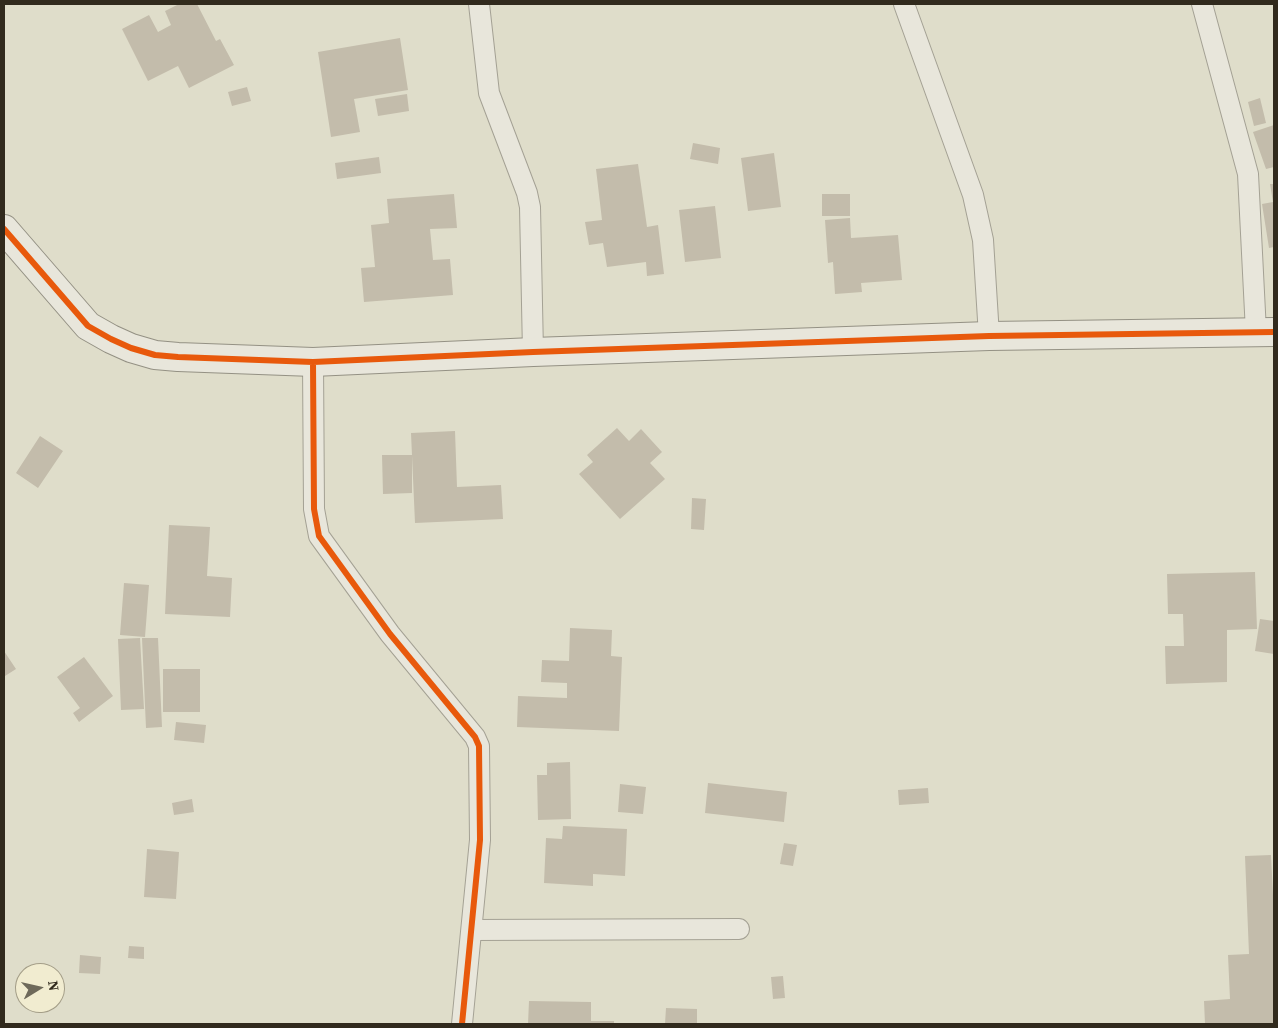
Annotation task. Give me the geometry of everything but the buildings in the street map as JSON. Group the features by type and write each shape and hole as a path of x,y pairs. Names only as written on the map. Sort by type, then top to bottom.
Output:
{"street":[{"path":"479,4 489,93 527,194 530,207 533,352"},
{"path":"904,4 973,196 983,240 989,336"},
{"path":"4,229 88,326 110,339 131,348 155,355 178,357 313,362 533,352 989,336 1265,332 1248,174 1202,4"},
{"path":"313,362 314,508 319,536 390,634 475,737 479,746 480,840 462,1024"},
{"path":"472,930 739,929"}],"cycle path":[{"path":"4,229 88,326 131,348 155,355 178,357 313,362 533,352 989,336 1274,332"},
{"path":"313,362 314,509 319,536 390,634 475,737 479,746 480,840 462,1024"}]}
